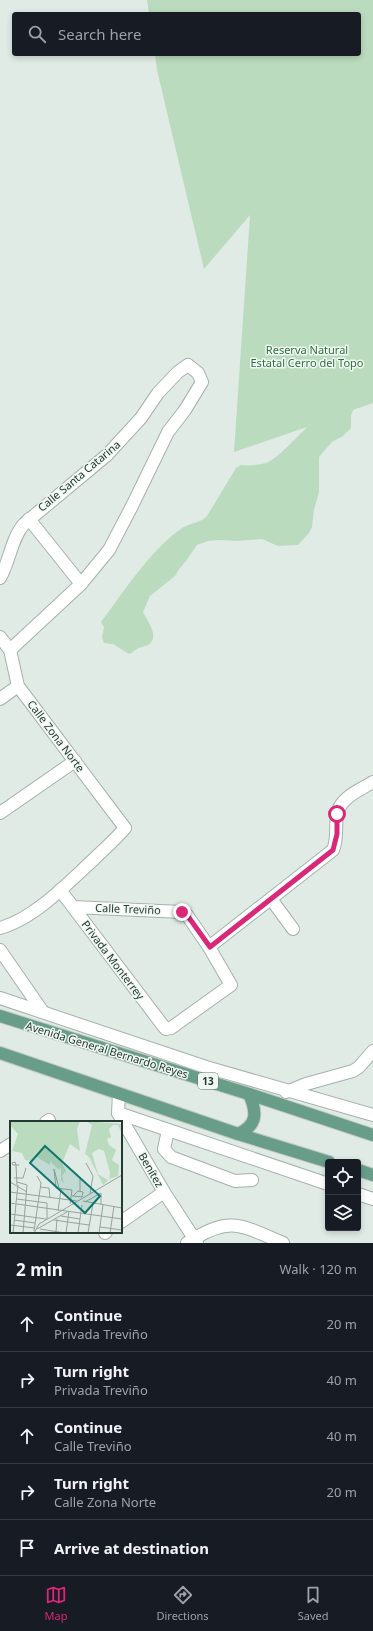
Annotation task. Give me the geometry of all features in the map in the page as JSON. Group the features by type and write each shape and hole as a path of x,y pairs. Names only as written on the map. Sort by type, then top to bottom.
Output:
{"main road":[{"name":"Avenida General Bernardo Reyes","path":"0,1016 83,1044 107,1049 373,1135"},
{"path":"0,1053 238,1134 325,1161"},
{"path":"238,1134 251,1126 254,1119 255,1111 249,1094"},
{"path":"361,1171 373,1175"}],"street":[{"name":"Calle Santa Catarina","path":"0,578 9,558 16,532 29,519 107,455 141,418 158,393 178,372 188,365 198,373 202,382 185,410 168,432 109,550 81,584"},
{"path":"10,650 81,584 29,519"},
{"name":"Calle Zona Norte","path":"0,636 10,650 18,686 125,828 60,890"},
{"path":"0,699 18,686"},
{"path":"0,813 76,762"},
{"path":"210,947 333,850 337,834 337,814 341,804 347,798 373,782"},
{"path":"0,928 14,924 21,920 60,890"},
{"name":"Privada Monterrey","path":"60,890 164,1027 168,1029 232,985 210,947"},
{"path":"271,899 293,928"},
{"name":"Calle Treviño","path":"73,907 182,912 187,915 210,947"},
{"path":"0,950 43,1012"},
{"path":"0,998 206,1067 373,1115"},
{"path":"276,1103 288,1091 306,1084 353,1071 360,1067 373,1051"},
{"path":"202,1080 206,1067"},
{"path":"119,1094 118,1113 325,1183"},
{"name":"Benítez","path":"118,1113 192,1241"},
{"path":"168,1130 164,1149 171,1157 235,1181 252,1180"},
{"path":"0,1151 10,1145"},
{"path":"122,1221 164,1192"},
{"path":"361,1195 373,1199"},
{"path":"192,1241 212,1228 230,1224 258,1232 283,1243"}],"green space":[{"name":"Reserva Natural Estatal Cerro del Topo","path":"147,0 373,0 373,403 353,410 351,416 351,428 343,436 332,442 319,457 319,492 314,510 312,527 309,533 298,545 278,546 262,539 208,541 197,545 175,576 150,596 143,612 152,628 152,641 129,654 113,644 104,643 102,637 104,627 101,622 135,576 153,554 173,535 184,527 207,516 236,468 241,465 257,465 271,461 307,427 234,452 250,215 204,269 157,70 155,56 361,56 361,12 149,12"}],"route":[{"path":"182,912 187,915 210,947 333,850 337,834 337,814"}]}
